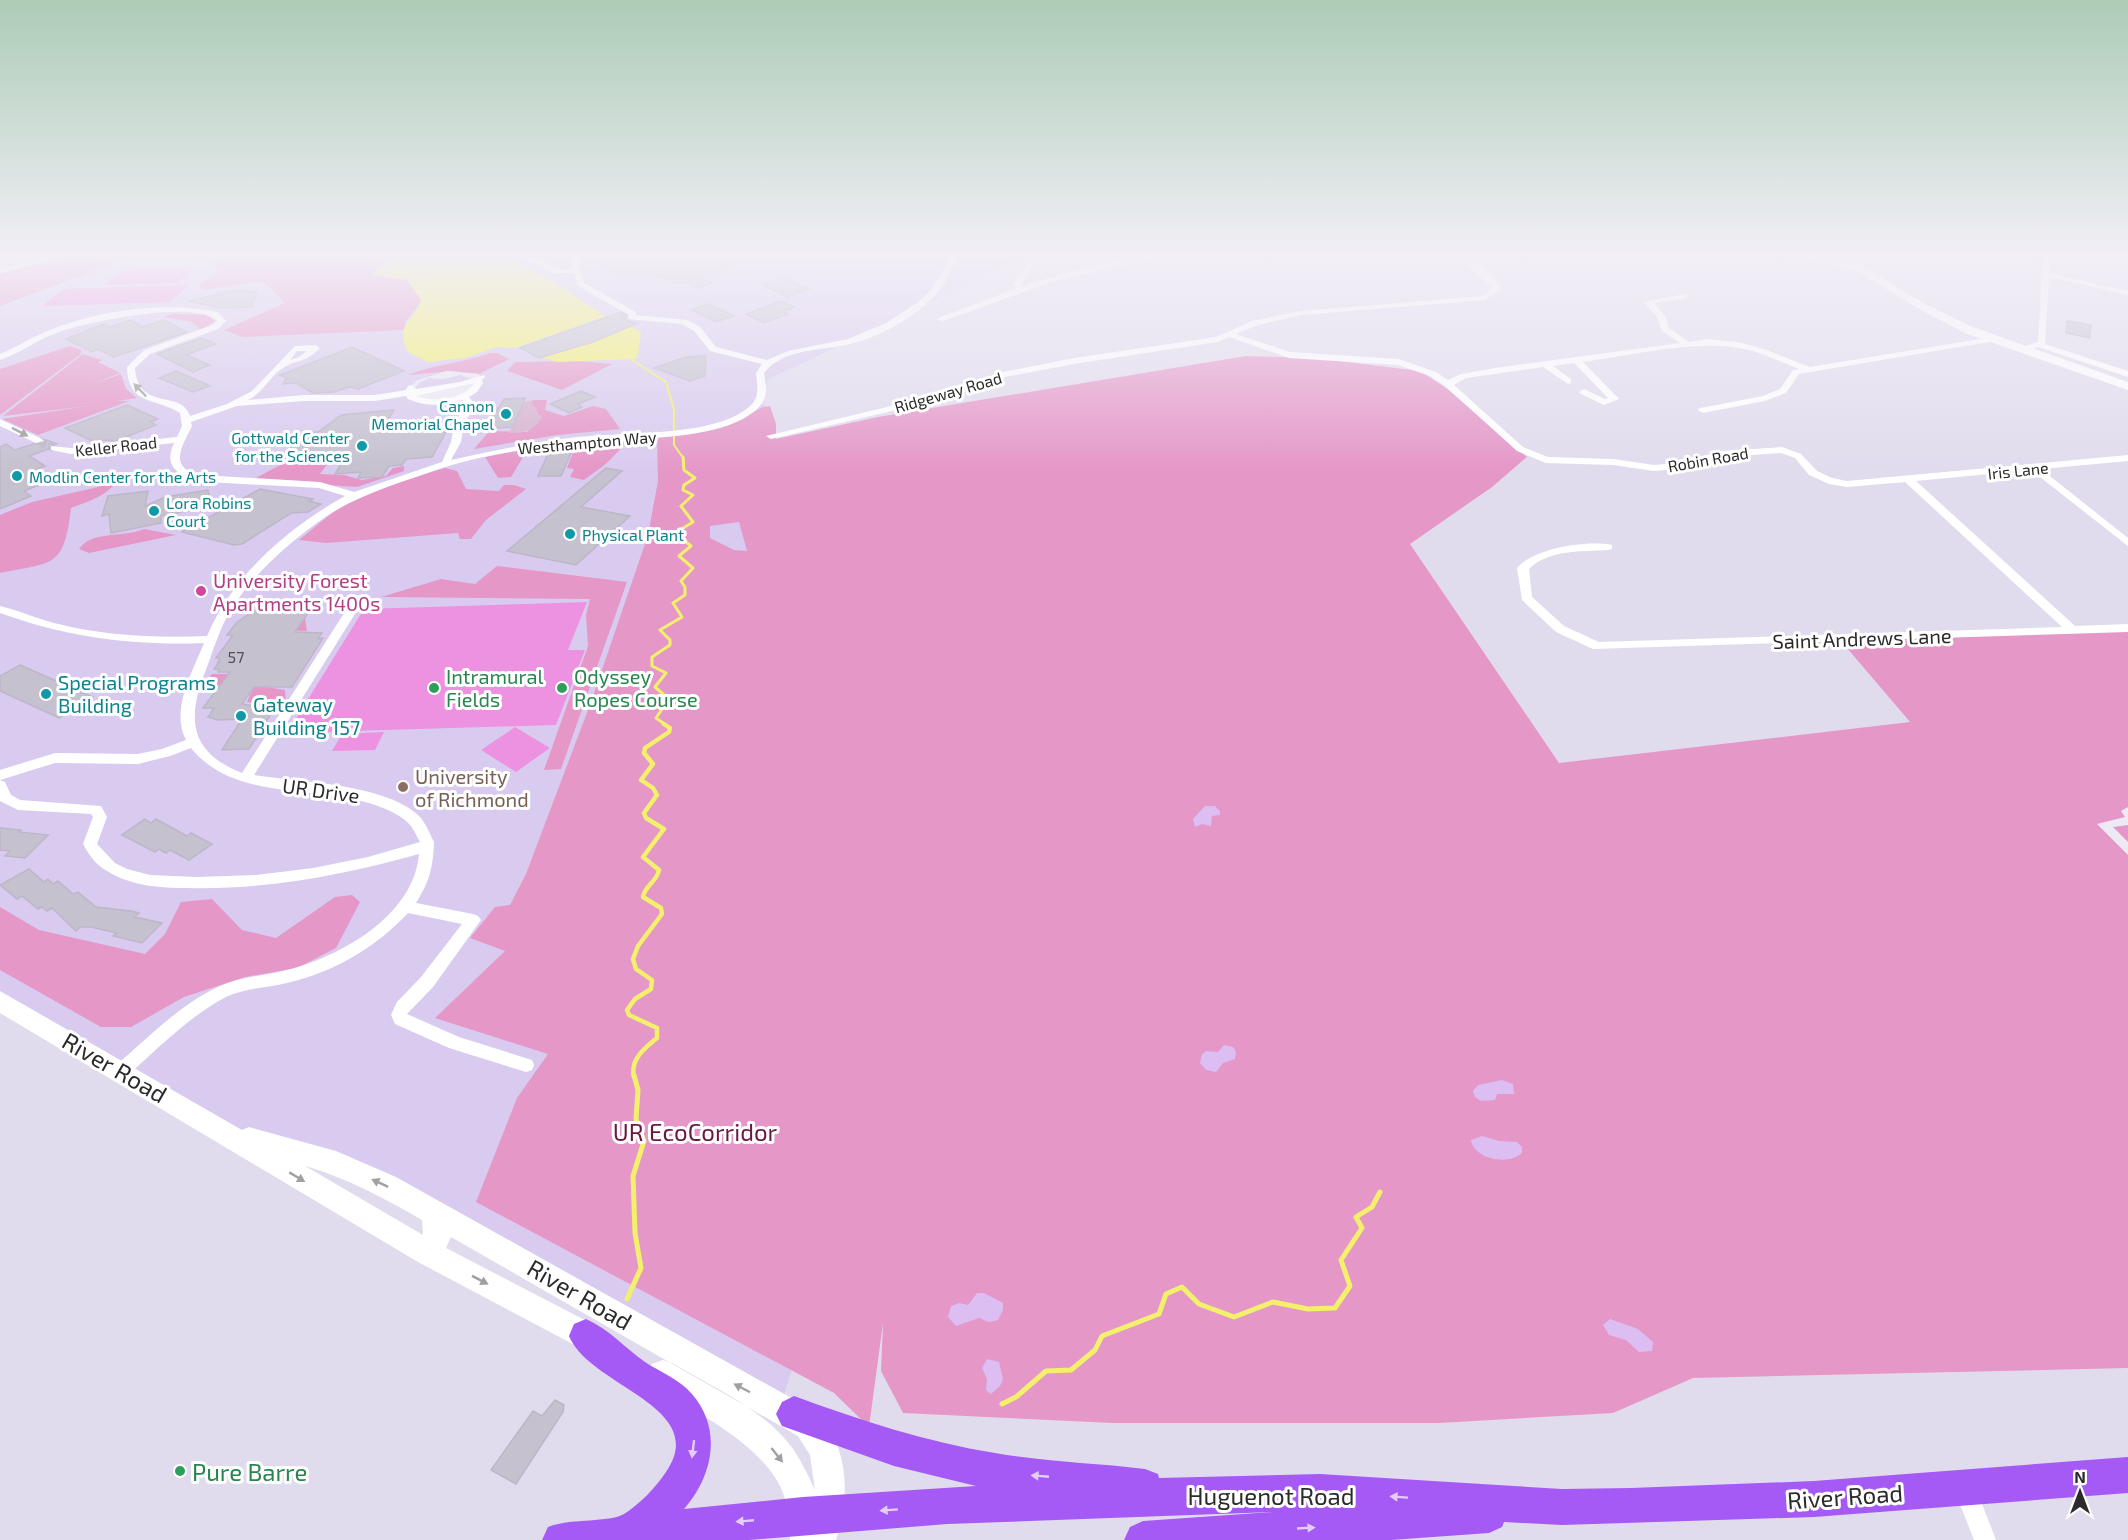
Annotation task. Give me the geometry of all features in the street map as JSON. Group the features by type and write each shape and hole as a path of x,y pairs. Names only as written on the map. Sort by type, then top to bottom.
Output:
{"main road":[{"path":"1965,328 1989,339 2128,386"},
{"name":"River Road","path":"0,1001 230,1134 293,1174 428,1253 705,1397 765,1441 780,1457 798,1488 814,1528"},
{"name":"River Road","path":"230,1134 336,1163 432,1210 732,1383 794,1414 809,1425 826,1449 830,1471 814,1528"},
{"path":"428,1253 439,1235 432,1210"},
{"path":"586,1336 634,1375 678,1405 692,1430 692,1457 678,1491 656,1514 631,1531"},
{"path":"794,1414 901,1450 975,1467 1203,1495"},
{"name":"River Road","path":"1562,1507 1814,1499 2128,1475"},
{"name":"Huguenot Road","path":"561,1540 631,1531 814,1528 947,1506 1163,1496 1320,1492 1562,1507"},
{"name":"Huguenot Road","path":"1158,1539 1205,1538 1562,1507"}],"street":[{"path":"0,357 65,328"},
{"path":"213,328 147,352 131,367 130,375 139,392 146,397 179,408 187,420 187,426 174,453 174,462 181,471 190,476 217,480 320,485 354,495"},
{"path":"696,328 713,350 768,363 789,353 841,344 870,334 880,328"},
{"name":"Ridgeway Road","path":"771,436 885,410 1003,375 1074,361 1193,344 1230,335 1245,328"},
{"path":"1665,328 1688,345"},
{"path":"2039,345 2042,343 2043,328"},
{"name":"Robin Road","path":"1230,335 1289,355 1399,362 1433,374 1448,384 1520,449 1546,460 1612,462 1654,468 1677,466 1722,454 1782,450 1798,456 1813,473 1829,481 1847,484 1908,480"},
{"path":"1703,410 1765,398 1783,391 1796,372 1989,339"},
{"path":"1448,384 1464,376 1708,342 1738,345 1809,370"},
{"path":"2021,350 2039,345 2128,374"},
{"path":"1576,360 1602,387"},
{"name":"Westhampton Way","path":"354,495 434,467 489,453 564,441 682,433 719,426 751,410 760,398 760,373 768,363"},
{"path":"1545,364 1568,381"},
{"path":"187,420 251,396 265,385 279,366"},
{"path":"239,404 304,398 364,399 410,390 479,378 480,381 477,388 464,396 443,401 424,402 413,398 410,390"},
{"path":"446,461 456,442 459,423 471,406 464,396"},
{"path":"0,422 39,441"},
{"name":"Keller Road","path":"54,447 71,451 179,440"},
{"name":"Iris Lane","path":"1908,480 2128,458"},
{"path":"2035,469 2128,543"},
{"path":"1908,480 2071,629"},
{"path":"0,775 55,758 138,759 165,753 194,742 187,726 187,705 227,608 275,553 314,519 354,495"},
{"name":"Saint Andrews Lane","path":"1608,547 1544,554 1530,558 1523,568 1526,598 1560,629 1597,646 1833,640 2128,628"},
{"path":"249,773 359,598"},
{"path":"0,609 59,627 134,641 213,639"},
{"name":"UR Drive","path":"194,742 201,753 219,766 245,778 345,791 394,807 416,823 427,846"},
{"path":"0,785 5,798 18,805 96,809 100,817 90,844 96,856 121,874 142,880 205,883 282,880 363,866 427,846 425,869 404,906 365,941 330,962 290,976 234,988 208,1000 121,1071"},
{"path":"404,906 473,920 427,982 403,1007 399,1016 455,1043 526,1065"},
{"path":"1964,1487 1985,1540"},
{"path":"1203,1495 1205,1538"},
{"path":"1158,1539 1163,1496"}],"shaded area":[{"name":"University of Richmond","path":"0,328 877,328 767,380 764,407 805,1327 780,1408 432,1210 230,1134 0,1001"},
{"path":"572,328 515,348 497,347 465,358 427,362 408,352 404,343 404,329"},
{"path":"624,328 633,328 641,332 638,356 635,359 557,362 542,358"},
{"path":"446,371 479,374 482,384 476,391 430,404 406,391 416,381","holes":["460,375 473,379 460,383 414,390 420,382 429,378 443,379"]},
{"path":"533,400 531,403 537,408 536,413 542,416 539,421 528,430 509,433 524,402"},
{"name":"Intramural Fields","path":"587,602 568,650 585,650 556,725 287,733 364,609"},
{"path":"515,727 550,748 516,772 481,750"},
{"path":"384,732 375,750 332,751 342,734"},
{"path":"2128,807 2128,825 2113,827 2128,842 2128,855 2097,824 2125,817 2121,811"}],"green space":[{"path":"229,328 404,328 404,330 243,337 224,330"},
{"path":"70,346 81,350 81,354 0,415 0,369"},
{"path":"497,353 509,359 479,374 453,371 408,375 428,368"},
{"path":"83,354 102,360 98,362 120,373 93,384 121,374 126,389 137,398 117,401 129,401 38,435 2,419 88,406 3,416"},
{"name":"UR EcoCorridor","path":"1246,356 1314,358 1420,371 1446,388 1527,457 1492,487 1410,544 1559,763 1910,722 1841,641 2128,631 2128,1368 1693,1378 1613,1413 1439,1423 1113,1423 903,1413 881,1371 883,1323 869,1427 834,1393 476,1202 517,1098 548,1054 435,1018 505,951 470,938 495,907 510,905 526,874 591,702 648,535 658,481 657,437 727,426 763,407 770,406 776,424 776,439 878,417","holes":["739,522 747,551 734,550 710,538 710,526"]},
{"path":"579,361 612,364 562,390 507,371 515,362"},
{"path":"533,400 547,400 545,410 564,416 593,406 606,409 620,429 557,435 474,449 487,434 493,431 527,432 541,419 531,403"},
{"path":"628,441 607,463 584,480 570,477 574,469 567,468 573,452 525,454 511,477 498,478 485,457 554,444"},
{"path":"329,462 320,474 344,475 362,480 386,476 393,468 404,466 404,471 357,487 252,480 284,463"},
{"path":"445,468 457,471 466,489 499,491 504,485 514,485 526,489 486,520 471,539 460,539 458,533 326,543 299,540 338,508 389,485"},
{"path":"116,483 101,495 71,508 64,542 53,559 44,564 0,573 0,515 32,502"},
{"path":"144,529 176,535 89,553 79,549 92,539"},
{"path":"497,566 627,582 561,769 544,770 588,646 586,615 590,599 381,597 441,579 475,584"},
{"path":"305,618 307,631 276,630 266,687 285,690 286,704 272,707 247,702 255,683 204,686 212,674 252,674 274,622"},
{"path":"352,895 360,902 336,948 297,968 245,977 184,997 131,1027 101,1027 0,970 0,907 39,930 145,954 165,934 181,902 212,899 242,930 276,938 335,897"}],"sand":[{"path":"1205,806 1215,806 1220,811 1220,815 1212,816 1211,826 1202,824 1195,827 1193,819"},
{"path":"1224,1045 1233,1047 1236,1052 1235,1059 1223,1063 1216,1072 1206,1070 1200,1063 1202,1054 1206,1051 1218,1052"},
{"path":"1502,1080 1513,1084 1514,1094 1497,1094 1495,1100 1481,1101 1475,1097 1473,1091 1478,1085"},
{"path":"1482,1136 1499,1141 1517,1142 1522,1147 1522,1153 1516,1157 1501,1160 1485,1156 1473,1147 1471,1140"},
{"path":"977,1293 984,1293 1003,1303 1003,1310 998,1320 989,1322 979,1318 956,1326 948,1317 951,1306 959,1303 968,1305"},
{"path":"1610,1319 1638,1329 1653,1342 1652,1351 1639,1352 1626,1340 1609,1335 1603,1325"},
{"path":"987,1359 999,1362 1003,1379 1000,1386 991,1394 986,1390 987,1379 982,1368"}],"building":[{"path":"94,328 179,328 187,332 114,357 98,349 92,352 66,339"},
{"path":"576,328 626,328 593,342 539,358 520,348"},
{"path":"2066,328 2091,328 2090,338 2066,333"},
{"path":"201,338 216,344 186,355 210,365 193,372 157,354"},
{"path":"352,347 404,371 358,389 349,387 334,392 313,393 296,383 283,384 287,378 280,375"},
{"path":"706,356 705,376 690,381 654,368 686,357"},
{"path":"176,371 210,386 193,392 159,378"},
{"path":"581,391 595,397 578,404 582,407 569,413 550,404"},
{"name":"Cannon Memorial Chapel","path":"525,398 513,427 473,429 491,419 504,399"},
{"path":"127,405 158,419 150,422 156,425 116,441 104,440 96,443 65,428"},
{"name":"Gottwald Center for the Sciences","path":"394,410 387,421 439,425 437,428 446,432 432,457 406,459 402,465 389,466 382,477 358,478 361,472 335,474 344,459 281,462 297,439 305,438 310,432 318,432 341,415"},
{"name":"Modlin Center for the Arts","path":"46,440 58,444 49,444 49,449 29,456 45,466 29,472 44,483 24,491 31,496 0,509 0,447 6,444 15,450 45,443"},
{"path":"571,453 561,476 538,476 548,454"},
{"name":"Physical Plant","path":"606,468 622,471 581,507 630,516 576,565 507,551"},
{"path":"260,489 313,499 309,501 321,504 308,512 291,513 242,544 234,545 182,532"},
{"name":"Lora Robins Court","path":"208,490 211,506 161,516 161,523 111,533 109,514 102,516 108,496 148,491 145,506 165,497"},
{"path":"313,606 295,632 322,633 318,639 323,638 292,687 254,687 242,704 270,708 267,714 271,714 249,749 222,750 242,719 218,720 208,717 214,708 203,708 230,672 218,672 219,669 214,669 220,661 218,662 220,658 216,658 233,635 227,635 237,622 258,608"},
{"name":"Special Programs Building","path":"20,665 93,697 59,718 0,691 0,676"},
{"path":"145,819 151,823 156,819 187,836 191,833 212,844 189,860 170,850 166,853 159,849 155,852 122,835"},
{"path":"0,828 48,835 25,858 5,856 10,851 0,850"},
{"path":"29,869 44,882 48,879 53,884 58,881 73,894 78,892 96,907 131,911 139,913 135,917 162,923 142,943 113,936 117,933 91,927 80,927 76,931 52,908 47,911 42,907 38,909 22,896 17,899 0,885"},
{"path":"555,1400 564,1405 563,1412 516,1484 491,1470 533,1411 542,1416"}],"waterway":[{"path":"629,358 666,382 674,410 674,445 683,458"},
{"path":"666,725 656,718 669,699 655,687 666,673 652,666 652,657 670,645 670,640 660,630 682,617 673,603 685,595 685,587 681,581 693,568 679,556 691,546 675,533 693,522 681,506 693,495 683,490 684,485 695,478 684,470 683,458"},
{"path":"634,1077 636,1059 657,1038 657,1028 629,1015 627,1010 635,999 651,989 652,980 636,969 633,959 638,946 662,914 661,908 643,897 659,870 643,857 664,829 646,818 644,813 657,795 653,788 641,780 653,764 644,753 645,748 669,732 670,728 664,724"},
{"path":"627,1299 641,1268 635,1233 633,1176 644,1141 636,1119 638,1090 634,1075"},
{"path":"1002,1404 1016,1397 1046,1371 1071,1370 1095,1350 1102,1336 1159,1314 1166,1294 1182,1287 1199,1304 1234,1317 1273,1302 1308,1309 1335,1308 1350,1286 1341,1260 1362,1228 1356,1217 1372,1207 1380,1192"}],"tunnel":[{"path":"39,441 54,448"}],"place":[{"name":"Cannon Memorial Chapel","path":"506,414"},
{"name":"Gottwald Center for the Sciences","path":"362,446"},
{"name":"Modlin Center for the Arts","path":"17,476"},
{"name":"Lora Robins Court","path":"154,511"},
{"name":"Physical Plant","path":"570,534"},
{"name":"University Forest Apartments 1400s","path":"201,591"},
{"name":"Intramural Fields","path":"434,688"},
{"name":"Odyssey Ropes Course","path":"562,688"},
{"name":"Special Programs Building","path":"46,694"},
{"name":"Gateway Building 157","path":"241,716"},
{"name":"University of Richmond","path":"403,787"},
{"name":"Pure Barre","path":"180,1471"}]}
